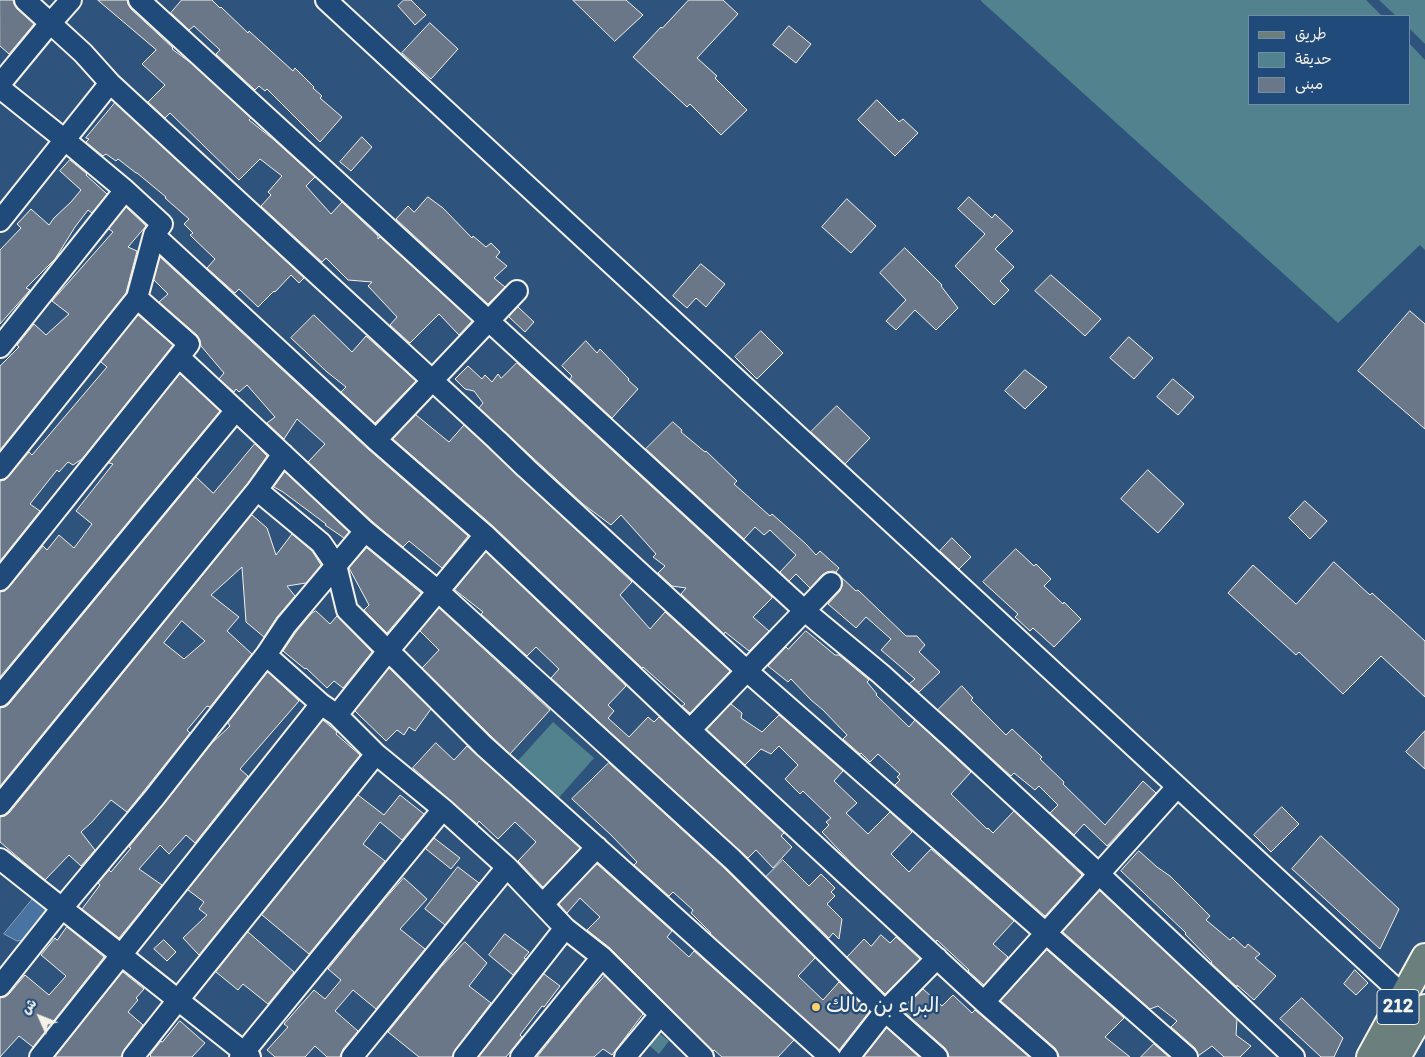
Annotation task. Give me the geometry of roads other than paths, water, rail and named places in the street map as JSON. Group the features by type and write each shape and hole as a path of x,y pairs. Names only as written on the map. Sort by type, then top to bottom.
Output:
{"main road":[{"name":"212","path":"1397,1057 1418,1014 1425,957"},
{"name":"212","path":"1370,1057 1418,1014"}],"street":[{"path":"25,0 83,53 110,83 747,671 1187,1057"},
{"path":"0,469 136,298 154,235 162,224 125,190 0,86 50,23 72,0"},
{"path":"139,0 805,610 881,674 1099,874 1294,1057"},
{"path":"326,0 1177,787 1418,1014"},
{"path":"0,221 110,83"},
{"path":"0,347 125,190"},
{"path":"154,235 376,440 485,535 690,730 1046,1057"},
{"path":"376,440 517,291"},
{"path":"0,580 189,344 136,298"},
{"path":"179,357 365,531 438,591 732,859 885,1010 937,1057"},
{"path":"0,696 236,410"},
{"path":"0,805 257,490 283,454"},
{"path":"257,490 321,543 336,565 347,610 484,746 830,1057"},
{"path":"0,986 154,798 266,655 286,625 365,531"},
{"path":"40,1057 121,955 329,710 388,651 485,535"},
{"path":"690,730 831,583"},
{"path":"266,655 376,754 443,809 507,867 566,928 602,957 703,1057"},
{"path":"133,1057 376,754"},
{"path":"984,1002 1177,787"},
{"path":"0,859 178,1000 244,1055 443,809"},
{"path":"543,904 597,847"},
{"path":"352,1057 507,867"},
{"path":"464,1057 566,928"},
{"path":"522,1057 602,957"},
{"path":"850,1057 885,1010 937,958"},
{"path":"626,1057 660,1015"}],"water":[{"path":"36,895 55,909 31,939 17,941 4,934"}],"place":[{"name":"البراء بن مالك","path":"816,1007"}]}
